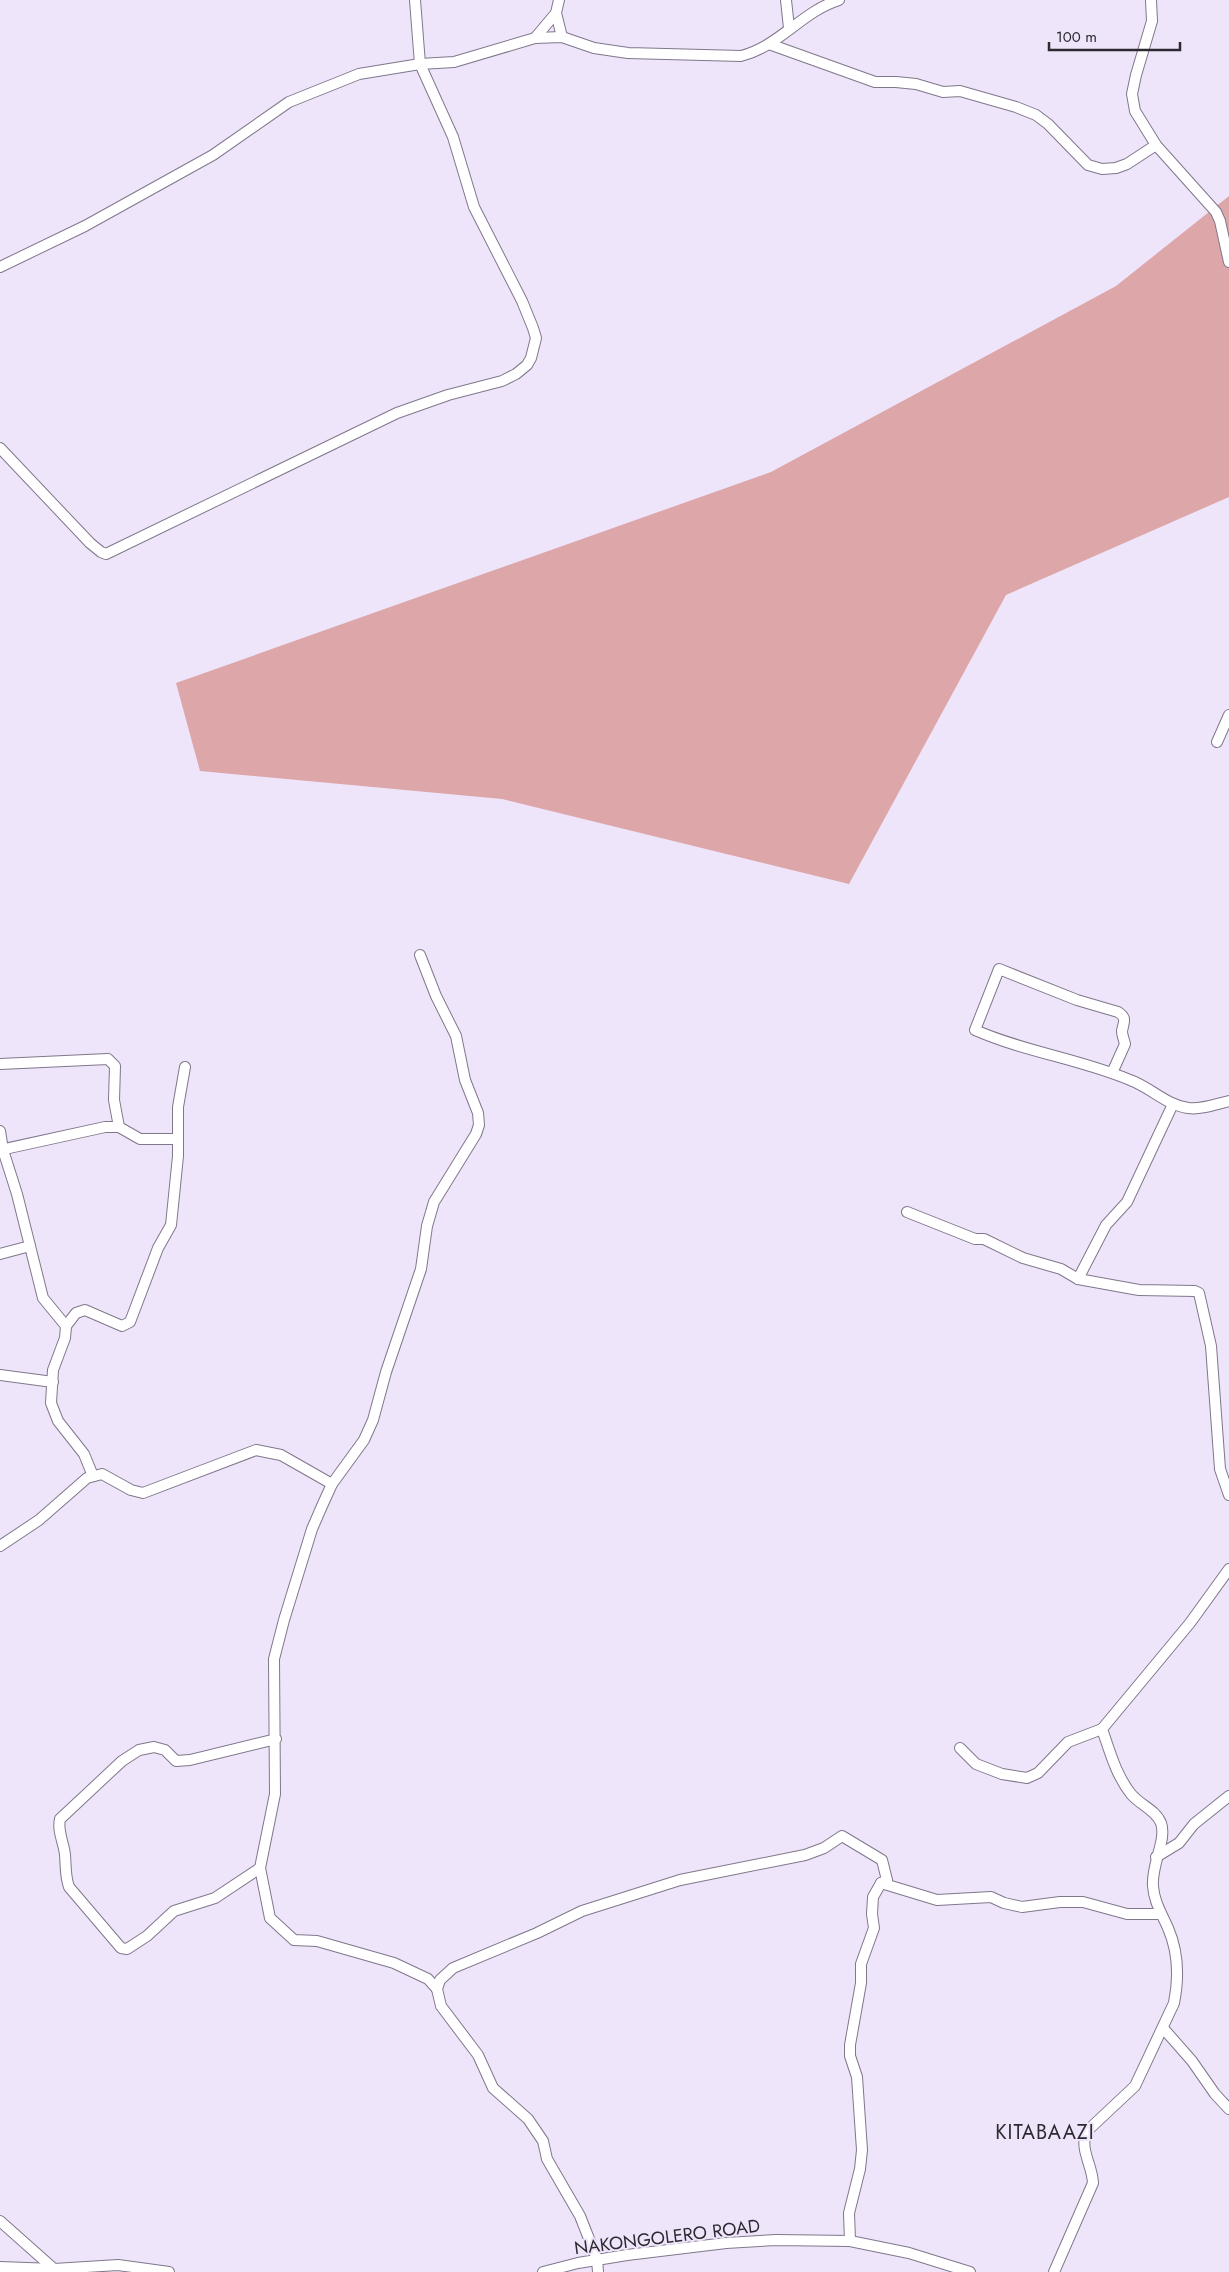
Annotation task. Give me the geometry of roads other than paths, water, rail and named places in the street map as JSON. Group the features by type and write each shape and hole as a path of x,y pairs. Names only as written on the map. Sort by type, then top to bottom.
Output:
{"street":[{"path":"0,448 90,543 106,554 397,413 448,395 502,381 527,365 531,358 536,338 533,328 522,301 474,207 453,137 420,64 415,0"},
{"path":"559,0 556,13 562,37"},
{"path":"786,0 789,28"},
{"path":"0,267 85,226 213,155 290,102 359,74 420,64 454,62 535,38 562,37 594,48 628,53 741,56 755,52 789,28 839,0"},
{"path":"1151,0 1152,22 1132,94 1135,111 1156,145 1216,212 1220,221 1229,262"},
{"path":"535,38 556,13"},
{"path":"768,44 875,82 916,84 943,92 960,92 1016,107 1036,115 1048,124 1088,165 1116,168 1127,164 1156,145"},
{"path":"1217,742 1229,716"},
{"path":"420,955 436,996 456,1036 465,1080 478,1113 479,1125 476,1134 434,1202 426,1226 421,1269 386,1372 373,1420 364,1440 332,1484 312,1529 274,1659 275,1794 260,1868 270,1918 294,1940 317,1941 394,1963 428,1979 437,1989 441,2006 478,2055 493,2088 528,2120 542,2141 547,2159 580,2216 597,2259 598,2272"},
{"path":"1112,1073 1125,1044 1122,1034 1126,1021 1123,1016 1118,1012 1077,1000 999,969 974,1030 1018,1047 1132,1080 1173,1104 1194,1109 1229,1101"},
{"path":"0,1064 108,1059 115,1066 114,1100 119,1127"},
{"path":"93,1476 84,1454 58,1421 51,1403 53,1370 65,1338 66,1326 76,1313 85,1310 122,1326 130,1322 158,1248 171,1225 178,1139 178,1107 185,1067"},
{"path":"1078,1279 1106,1225 1127,1202 1173,1104"},
{"path":"1,1150 105,1127 119,1127 140,1139 178,1139"},
{"path":"0,1132 1,1150 18,1194 43,1298 66,1326"},
{"path":"907,1212 975,1239 984,1239 1023,1258 1061,1268 1078,1279 1139,1290 1195,1291 1199,1293 1211,1346 1220,1469 1229,1495"},
{"path":"0,1254 30,1246"},
{"path":"0,1375 53,1382"},
{"path":"0,1546 39,1520 87,1478 102,1474 131,1490 143,1493 256,1450 281,1455 332,1484"},
{"path":"960,1748 976,1764 1002,1774 1027,1778 1038,1773 1068,1742 1102,1729 1190,1623 1229,1569"},
{"path":"1054,2272 1093,2183 1093,2170 1084,2151 1083,2142 1086,2132 1134,2086 1174,2003 1177,1973 1173,1942 1156,1904 1153,1888 1156,1857 1163,1836 1161,1823 1155,1814 1132,1796 1119,1778 1102,1729"},
{"path":"260,1868 215,1898 174,1911 147,1936 128,1949 121,1948 69,1887 66,1880 65,1853 58,1825 60,1819 67,1811 122,1761 139,1750 154,1747 165,1750 176,1761 190,1760 276,1739"},
{"path":"1156,1857 1179,1843 1194,1824 1229,1796"},
{"path":"437,1989 440,1980 454,1968 537,1933 582,1911 680,1880 806,1855 824,1848 842,1836 882,1860 887,1880 881,1883 874,1897 872,1914 874,1928 861,1964 861,1984 850,2045 850,2056 858,2077 862,2150 860,2169 849,2213 850,2240"},
{"path":"881,1883 938,1900 991,1897 1004,1903 1022,1907 1060,1902 1083,1902 1127,1914 1161,1914"},
{"path":"1163,2028 1192,2061 1215,2094 1229,2109"},
{"path":"0,2221 54,2269"},
{"name":"NAKONGOLERO ROAD","path":"544,2272 597,2259 726,2243 850,2240 909,2253 970,2272"},
{"path":"0,2267 54,2269 118,2265 169,2272"}],"district":[{"name":"KITABAAZI","path":"1045,2132"}]}
